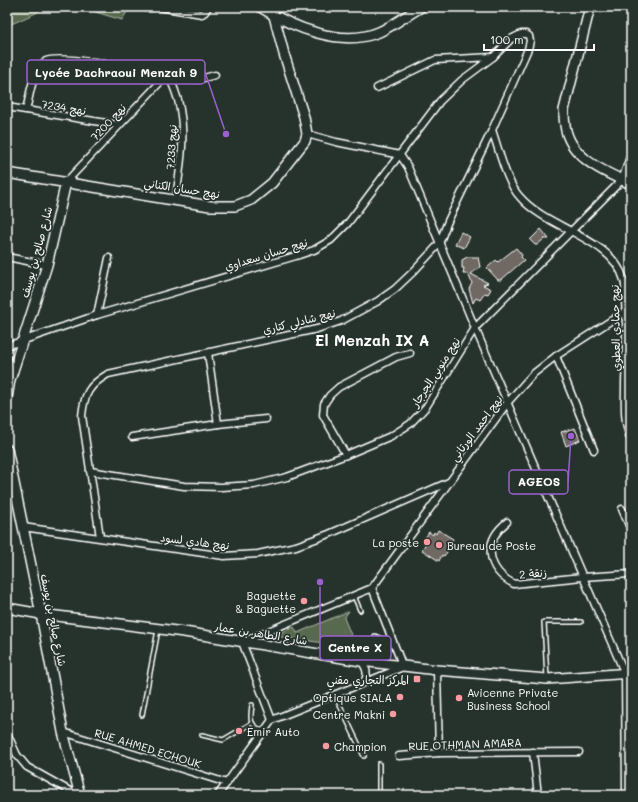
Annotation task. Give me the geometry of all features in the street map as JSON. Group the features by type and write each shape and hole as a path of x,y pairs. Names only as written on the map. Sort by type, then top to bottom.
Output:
{"street":[{"path":"145,8 154,7"},
{"path":"159,7 202,14 208,7"},
{"path":"260,7 274,16 319,34 334,37 353,38 363,37 379,32 421,7"},
{"path":"602,7 590,8 564,110 565,126 570,141 579,154 592,165 631,184"},
{"path":"274,16 284,54 304,117 307,134 336,142 400,155 408,167 439,244 582,577 628,673 626,795"},
{"name":"نهج حسان سعداوي","path":"7,346 97,315 314,250 331,240 348,223 440,101 462,80 493,57 511,40 521,34 526,34"},
{"name":"نهج شادلي كتاري","path":"100,538 82,416 83,402 89,389 108,374 317,329 341,321 378,301 414,271 439,244 448,220 492,130 528,49 530,41 529,36 526,34"},
{"path":"378,88 435,60 493,57"},
{"path":"26,110 38,69 45,62 52,59 80,60 141,69 153,71 168,78 200,79 216,75"},
{"name":"نهج 7200","path":"66,182 119,126 168,78"},
{"name":"نهج 7233","path":"168,78 179,104 183,132 176,200"},
{"name":"نهج 7234","path":"7,107 119,126"},
{"name":"نهج حمادي العطوي","path":"492,130 512,187 520,198 542,216 602,249 612,258 624,280 626,311 625,414 631,440"},
{"name":"نهج حسان الكناني","path":"7,173 196,204 225,207 235,206 251,200 272,183 305,141 307,134"},
{"name":"نهج منوبي الجرجار","path":"90,471 184,486 227,487 254,485 286,477 346,455 391,436 410,424 426,407 475,328 622,180 631,154"},
{"name":"شارع صالح بن يوسف","path":"7,398 10,380 46,265 66,182"},
{"path":"7,257 46,265"},
{"path":"97,315 109,258"},
{"name":"نهج احمد الورتاني","path":"372,588 508,402 533,374 556,356 626,311"},
{"path":"208,353 218,424"},
{"path":"346,455 323,415 324,404 330,395 339,387 396,357 410,353"},
{"path":"556,356 594,450"},
{"path":"132,437 218,424 266,419"},
{"name":"شارع صالح بن يوسف","path":"7,449 41,614 63,732 78,795"},
{"name":"نهج هادي لسود","path":"22,527 165,549 224,556 258,554 296,546 330,534 449,482"},
{"path":"622,509 631,530"},
{"name":"زنقة 2","path":"507,522 499,529 493,539 490,550 492,561 497,571 506,580 514,584 631,574"},
{"path":"218,795 272,720 363,684 403,666 372,588 242,642 272,720"},
{"name":"شارع الطاهر بن عمار","path":"7,608 41,614 159,629 361,661 437,670 547,680 628,673"},
{"path":"361,661 367,672 363,684"},
{"path":"437,670 439,753"},
{"name":"RUE AHMED ECHOUK","path":"63,732 227,783"},
{"path":"7,733 17,755 27,767 78,795"},
{"path":"533,752 538,795"},
{"name":"RUE OTHMAN AMARA","path":"399,756 439,753 579,752"}],"lane":[{"path":"354,596 360,610"},
{"path":"547,680 544,622 581,622"},
{"path":"142,715 159,629"},
{"path":"375,636 388,642 396,651"},
{"path":"334,695 364,756"},
{"path":"252,705 252,722 257,728 264,731"},
{"path":"202,735 223,740 252,722"},
{"path":"379,764 379,795"}],"green space":[{"path":"7,7 44,7 36,13 7,26"},
{"path":"79,7 130,7 122,20"},
{"path":"349,611 344,618 354,642 360,648 281,637 280,633 294,627 297,633"}],"building":[{"path":"541,229 549,239 544,239 535,245 530,240"},
{"path":"461,232 470,237 464,248 455,244"},
{"path":"516,248 524,260 501,280 498,280 487,268 496,260 498,262"},
{"path":"467,257 478,257 480,267 471,274 488,283 483,285 491,289 488,294 485,293 480,300 476,298 473,303 469,289 472,283 468,274 463,274 464,268 462,268 462,260"},
{"path":"575,428 580,440 566,446 561,432"},
{"path":"438,530 453,539 447,552 444,556 442,555 439,561 422,550 426,543 423,541 429,532 433,535 434,532 436,534"}],"place":[{"name":"Lycée Dachraoui Menzah 9","path":"226,134"},
{"name":"AGEOS","path":"571,436"},
{"name":"La poste","path":"427,542"},
{"name":"Bureau de Poste","path":"439,545"},
{"name":"Centre X","path":"320,582"},
{"name":"Baguette & Baguette","path":"304,601"},
{"name":"المركز التجاري مقني","path":"417,679"},
{"name":"Optique SIALA","path":"400,697"},
{"name":"Avicenne Private Business School","path":"459,698"},
{"name":"Centre Makni","path":"393,714"},
{"name":"Emir Auto","path":"239,731"},
{"name":"Champion","path":"326,746"}],"district":[{"name":"El Menzah IX A","path":"372,340"}]}
